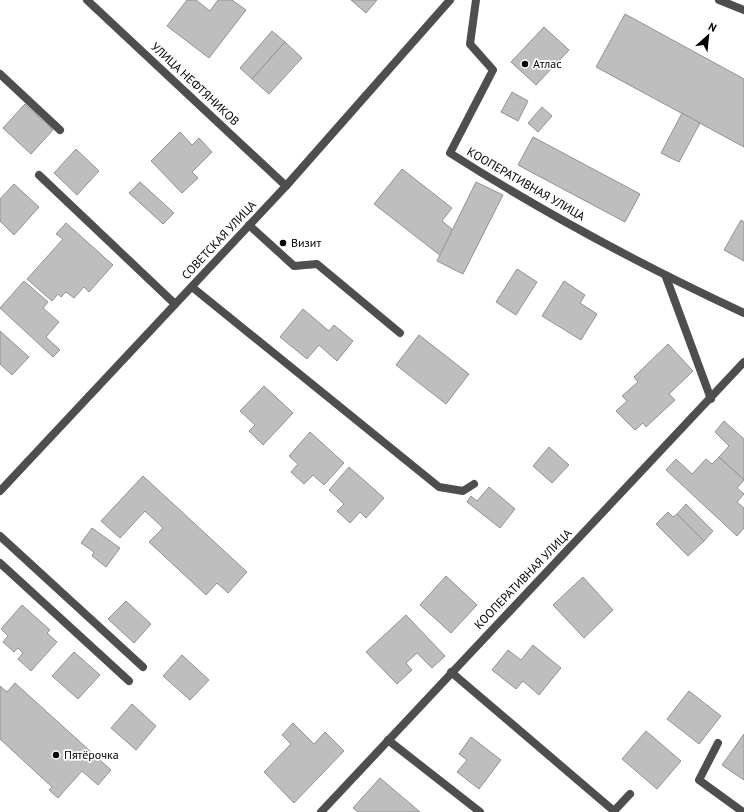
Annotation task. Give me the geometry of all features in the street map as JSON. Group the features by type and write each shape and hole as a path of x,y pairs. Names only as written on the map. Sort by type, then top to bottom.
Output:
{"street":[{"name":"УЛИЦА НЕФТЯНИКОВ","path":"87,0 286,186"},
{"name":"СОВЕТСКАЯ УЛИЦА","path":"0,491 286,186 450,0"},
{"name":"КООПЕРАТИВНАЯ УЛИЦА","path":"476,0 470,44 493,70 450,153 516,194 666,277 744,313"},
{"path":"719,0 744,10"},
{"path":"0,74 60,130"},
{"path":"39,175 175,304"},
{"path":"249,225 294,266 317,264 400,333"},
{"path":"666,277 711,399"},
{"path":"192,287 439,487 463,491 474,484"},
{"name":"КООПЕРАТИВНАЯ УЛИЦА","path":"321,812 451,672 711,399 744,362"},
{"path":"0,536 143,666"},
{"path":"0,563 129,681"},
{"path":"451,672 614,811 630,794"},
{"path":"388,740 480,812"},
{"path":"718,743 699,780 744,812"}],"building":[{"path":"187,0 196,0 210,11 218,0 232,0 246,10 209,58 167,26"},
{"path":"351,0 377,0 366,13"},
{"path":"625,14 744,79 744,147 596,67"},
{"path":"544,27 569,50 536,85 511,62"},
{"path":"272,31 285,42 252,79 240,68"},
{"path":"285,42 302,58 269,94 252,79"},
{"path":"512,92 528,101 518,121 501,112"},
{"path":"25,104 53,130 31,154 3,128"},
{"path":"542,107 552,116 538,132 528,123"},
{"path":"682,113 700,123 679,162 661,153"},
{"path":"180,132 192,145 199,138 212,152 192,172 198,178 182,193 151,161"},
{"path":"533,137 640,194 625,222 518,165"},
{"path":"76,149 99,171 77,195 54,173"},
{"path":"402,169 452,208 442,221 458,234 441,256 374,204"},
{"path":"140,182 174,213 163,224 129,193"},
{"path":"476,182 503,195 463,274 437,261"},
{"path":"14,184 39,207 14,235 0,221 0,199"},
{"path":"741,220 744,222 744,261 724,250"},
{"path":"66,223 113,265 89,292 84,287 74,298 66,292 61,297 58,294 52,301 27,279 63,239 56,234"},
{"path":"517,269 537,282 516,315 496,302"},
{"path":"24,281 48,302 43,308 59,322 46,337 60,350 53,357 0,308"},
{"path":"564,281 585,295 580,303 597,314 581,340 542,316"},
{"path":"303,309 329,331 334,325 353,341 337,361 319,345 307,359 280,337"},
{"path":"0,331 29,357 12,375 0,364"},
{"path":"419,335 469,374 446,404 396,365"},
{"path":"668,344 693,371 669,394 675,400 646,427 643,423 635,430 616,411 627,401 622,396 638,382 634,377"},
{"path":"264,386 293,413 263,445 249,431 255,425 240,411"},
{"path":"724,421 744,439 744,480 719,457 729,446 715,432"},
{"path":"310,432 344,463 324,485 313,475 304,484 291,472 298,464 289,456"},
{"path":"549,447 569,465 552,483 533,466"},
{"path":"719,457 744,480 737,488 744,494 737,502 744,508 744,528 737,536 666,470 676,459 692,474 706,459 712,464"},
{"path":"349,467 384,498 366,518 360,512 350,523 337,511 344,504 329,490"},
{"path":"143,476 247,572 228,593 217,583 206,595 149,542 163,528 145,511 120,538 101,521"},
{"path":"489,487 515,509 500,528 467,502 471,496 477,501"},
{"path":"686,504 713,531 704,541 677,514"},
{"path":"668,512 673,517 677,514 704,541 688,556 656,524"},
{"path":"92,528 120,548 106,567 92,556 94,552 81,543"},
{"path":"446,576 477,605 451,633 420,605"},
{"path":"583,577 613,610 584,638 553,605"},
{"path":"126,601 151,624 134,643 108,619"},
{"path":"22,605 50,630 47,633 57,642 31,671 18,659 23,653 18,648 14,652 3,642 8,636 1,629"},
{"path":"406,615 445,656 432,668 417,653 406,663 412,670 397,684 366,652"},
{"path":"533,645 561,668 539,695 523,681 516,689 492,670 508,650 521,660"},
{"path":"74,652 100,675 78,699 52,676"},
{"path":"182,655 209,680 190,700 163,676"},
{"name":"Пятёрочка","path":"15,683 111,770 98,785 82,771 58,798 49,790 52,787 0,739 0,686 7,692"},
{"path":"689,691 721,716 699,744 667,719"},
{"path":"132,704 156,726 136,750 111,728"},
{"path":"293,723 314,744 325,732 344,751 294,803 264,772 291,744 282,735"},
{"path":"646,731 681,761 657,789 622,759"},
{"path":"744,734 744,780 722,765"},
{"path":"471,737 501,760 479,789 457,772 467,760 459,754"},
{"path":"380,778 420,812 358,812 353,808"}],"place":[{"name":"Атлас","path":"525,64"},
{"name":"Визит","path":"283,243"},
{"name":"Пятёрочка","path":"56,755"}]}
